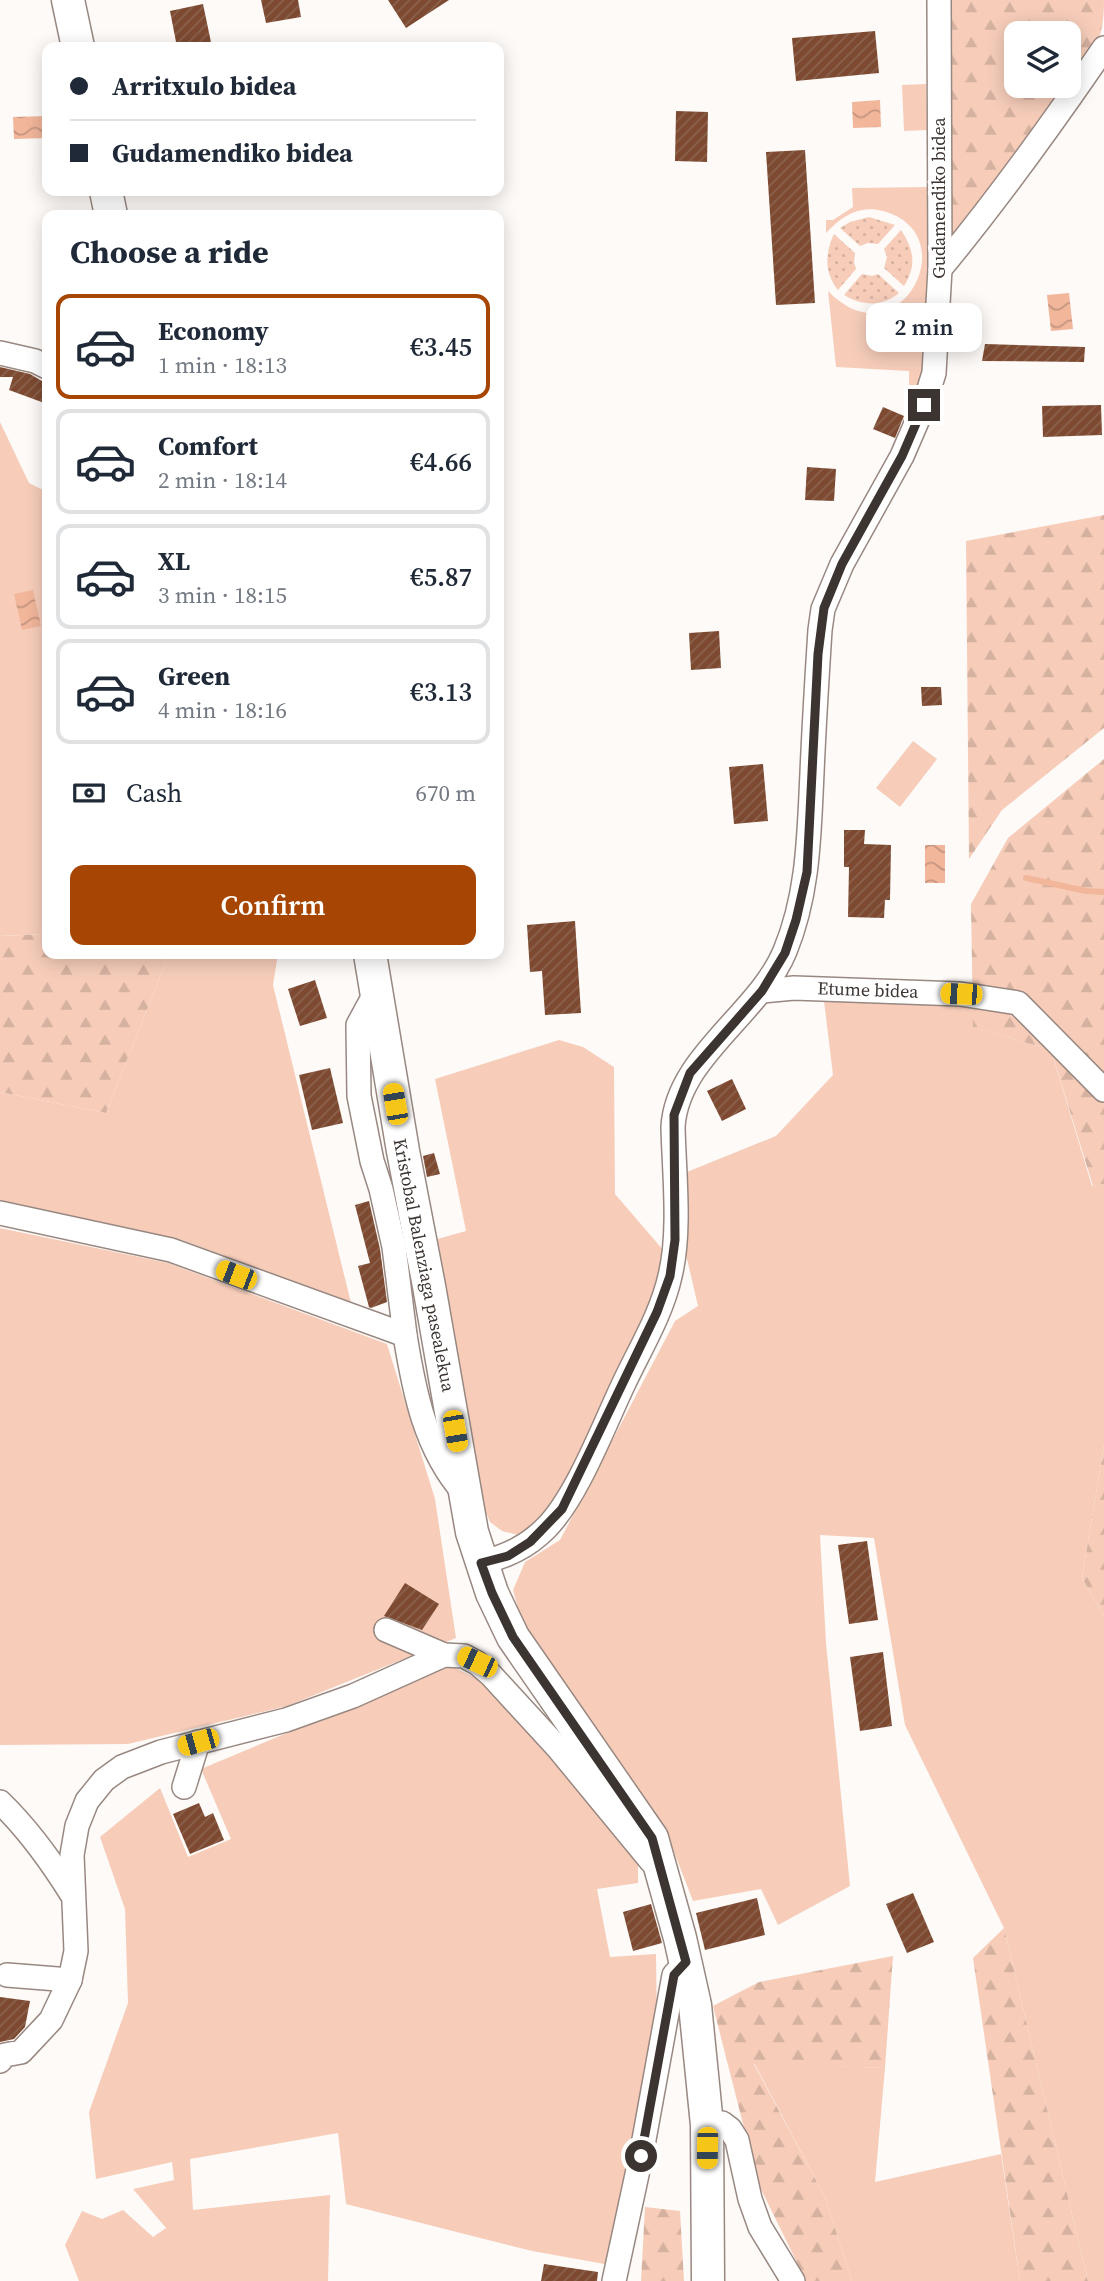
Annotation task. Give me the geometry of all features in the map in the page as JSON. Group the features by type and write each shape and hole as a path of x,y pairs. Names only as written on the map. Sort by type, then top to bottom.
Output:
{"street":[{"path":"68,0 77,42"},
{"name":"Gudamendiko bidea","path":"481,1563 508,1556 530,1542 547,1526 562,1509 592,1451 657,1312 670,1276 675,1240 673,1127 678,1102 690,1073 762,991 785,953 796,920 807,872 819,643 824,608 842,564 902,456 924,405 934,373 940,269 939,0"},
{"path":"940,269 994,204 1104,48"},
{"path":"0,352 42,364"},
{"name":"Kristobal Balenziaga pasealekua","path":"371,959 472,1532 481,1563 513,1637 652,1838 686,1962 695,2005 708,2125 708,2281"},
{"name":"Etume bidea","path":"762,991 794,988 961,994 1018,1003 1104,1090"},
{"path":"376,990 358,1025 359,1096 394,1247 411,1378 431,1441 443,1466 466,1495"},
{"path":"0,1213 171,1250 405,1335"},
{"path":"386,1630 444,1655 464,1656 477,1662 558,1748 661,1874"},
{"path":"0,2061 5,2055 21,2052 51,2020 70,1980 76,1951 72,1855 76,1826 87,1801 104,1780 122,1767 198,1742 286,1720 353,1696 444,1655"},
{"path":"184,1787 198,1742"},
{"path":"0,1802 16,1817 53,1864 72,1895"},
{"path":"614,2281 641,2156 674,1975 686,1962"},
{"path":"7,1975 70,1980"},
{"path":"708,2125 722,2123 737,2140 750,2199 760,2227 793,2281"}],"green space":[{"path":"950,0 1104,0 1100,37 1081,66 1081,21 1004,21 1004,98 1058,98 948,246"},
{"path":"926,84 927,130 904,131 902,85"},
{"path":"928,187 929,311 924,376 919,389 912,389 909,384 909,371 836,367 828,291 854,309 878,313 899,304 914,287 921,266 920,243 908,224 883,211 852,213 826,233 826,220 833,220 853,207 852,188"},
{"path":"869,217 895,225 878,244 860,246 840,228 850,222"},
{"path":"901,230 909,244 912,258 911,271 904,286 884,268 887,257 884,249"},
{"path":"834,234 855,253 856,269 838,290 830,277 827,263"},
{"path":"862,274 878,274 899,293 879,303 865,303 844,295"},
{"path":"0,422 29,483 42,490 42,934 0,936"},
{"path":"1104,515 1104,728 1002,810 969,859 966,541"},
{"path":"913,741 937,759 900,807 876,788"},
{"path":"1104,759 1104,1184 1093,1186 1051,1050 973,1027 971,904 1008,838"},
{"path":"42,934 42,959 167,959 106,1113 0,1092 0,936"},
{"path":"167,959 277,959 273,985 351,1303 182,1240 0,1200 0,1092 106,1113"},
{"path":"824,1001 973,1007 974,1027 1051,1050 1092,1186 1104,1184 1104,1445 1082,1578 1104,1616 1104,2281 1088,2281 1004,1928 905,1725 874,1538 820,1535 826,1643 850,1886 778,1925 761,1889 693,1901 664,1826 522,1622 513,1590 525,1562 560,1540 675,1321 698,1306 684,1246 682,1174 776,1136 833,1075"},
{"path":"559,1040 583,1047 614,1067 615,1194 664,1251 661,1276 647,1316 557,1499 532,1531 519,1535 502,1531 490,1522 482,1503 434,1240 466,1231 435,1079"},
{"path":"0,1228 168,1263 387,1344 435,1499 456,1638 287,1706 128,1744 0,1745"},
{"path":"1104,1445 1104,1616 1082,1578"},
{"path":"449,1665 482,1681 538,1739 638,1858 638,1883 597,1889 610,1957 656,1954 657,2027 610,2265 532,2251 346,2204 338,2133 190,2159 193,2210 330,2195 328,2281 79,2281 65,2245 82,2211 102,2219 123,2210 153,2237 166,2228 133,2189 174,2180 172,2162 96,2179 89,2112 128,2003 125,1909 100,1837 160,1788 188,1857 231,1839 201,1769"},
{"path":"1004,1928 1088,2281 1020,2281 973,1958"},
{"path":"893,1956 885,2068 754,2064 825,2197 852,2281 806,2281 758,2183 713,2006 759,1982"},
{"path":"754,2063 885,2068 875,2182 1001,2154 1020,2281 852,2281 825,2197"},
{"path":"645,2207 680,2211 684,2281 641,2281"}],"water":[{"path":"880,100 881,127 853,128 852,102"},
{"path":"42,116 42,138 14,139 13,117"},
{"path":"1069,293 1073,329 1051,331 1047,295"},
{"path":"33,590 41,626 22,630 14,594"},
{"path":"925,845 945,845 945,883 925,883"}],"building":[{"path":"261,0 298,0 301,17 266,23"},
{"path":"388,0 449,0 406,28"},
{"path":"203,4 211,42 176,42 170,11"},
{"path":"875,31 879,73 796,81 792,38"},
{"path":"676,111 708,112 707,162 675,161"},
{"path":"805,150 815,303 776,305 766,152"},
{"path":"985,344 1085,347 1084,362 982,361"},
{"path":"0,367 30,374 42,381 42,402 9,390 13,377 0,377"},
{"path":"1101,405 1102,435 1043,437 1042,406"},
{"path":"883,407 904,416 895,438 873,429"},
{"path":"807,467 836,469 834,501 805,500"},
{"path":"719,631 721,668 691,670 689,633"},
{"path":"921,687 941,687 942,705 922,706"},
{"path":"763,764 768,821 734,824 729,767"},
{"path":"844,830 865,830 864,844 891,845 890,900 885,900 884,918 848,917 849,867 844,867"},
{"path":"575,921 581,1013 545,1015 542,971 530,972 527,925"},
{"path":"315,980 327,1018 300,1026 288,989"},
{"path":"330,1068 343,1123 312,1130 299,1075"},
{"path":"732,1079 746,1109 722,1121 707,1091"},
{"path":"434,1153 440,1174 427,1177 423,1156"},
{"path":"369,1201 380,1249 387,1302 371,1308 358,1266 370,1263 355,1205"},
{"path":"867,1541 878,1620 849,1624 838,1545"},
{"path":"405,1583 439,1604 422,1630 384,1616"},
{"path":"883,1652 892,1726 860,1731 850,1657"},
{"path":"199,1803 205,1817 213,1813 224,1840 190,1854 173,1814"},
{"path":"913,1893 934,1942 907,1953 886,1904"},
{"path":"757,1898 765,1935 705,1950 696,1913"},
{"path":"651,1904 662,1943 633,1951 623,1912"},
{"path":"0,1997 30,2001 25,2027 14,2039 0,2042"},
{"path":"544,2264 598,2272 597,2281 541,2281"}],"waterway":[{"path":"1026,878 1086,891 1104,892"}],"route":[{"path":"641,2156 674,1975 686,1962 680,1938 652,1838 513,1637 481,1563 508,1556 530,1542 562,1509 657,1312 670,1276 675,1240 674,1115 690,1073 762,991 785,953 807,872 818,654 824,608 842,564 902,456 924,405"}]}
